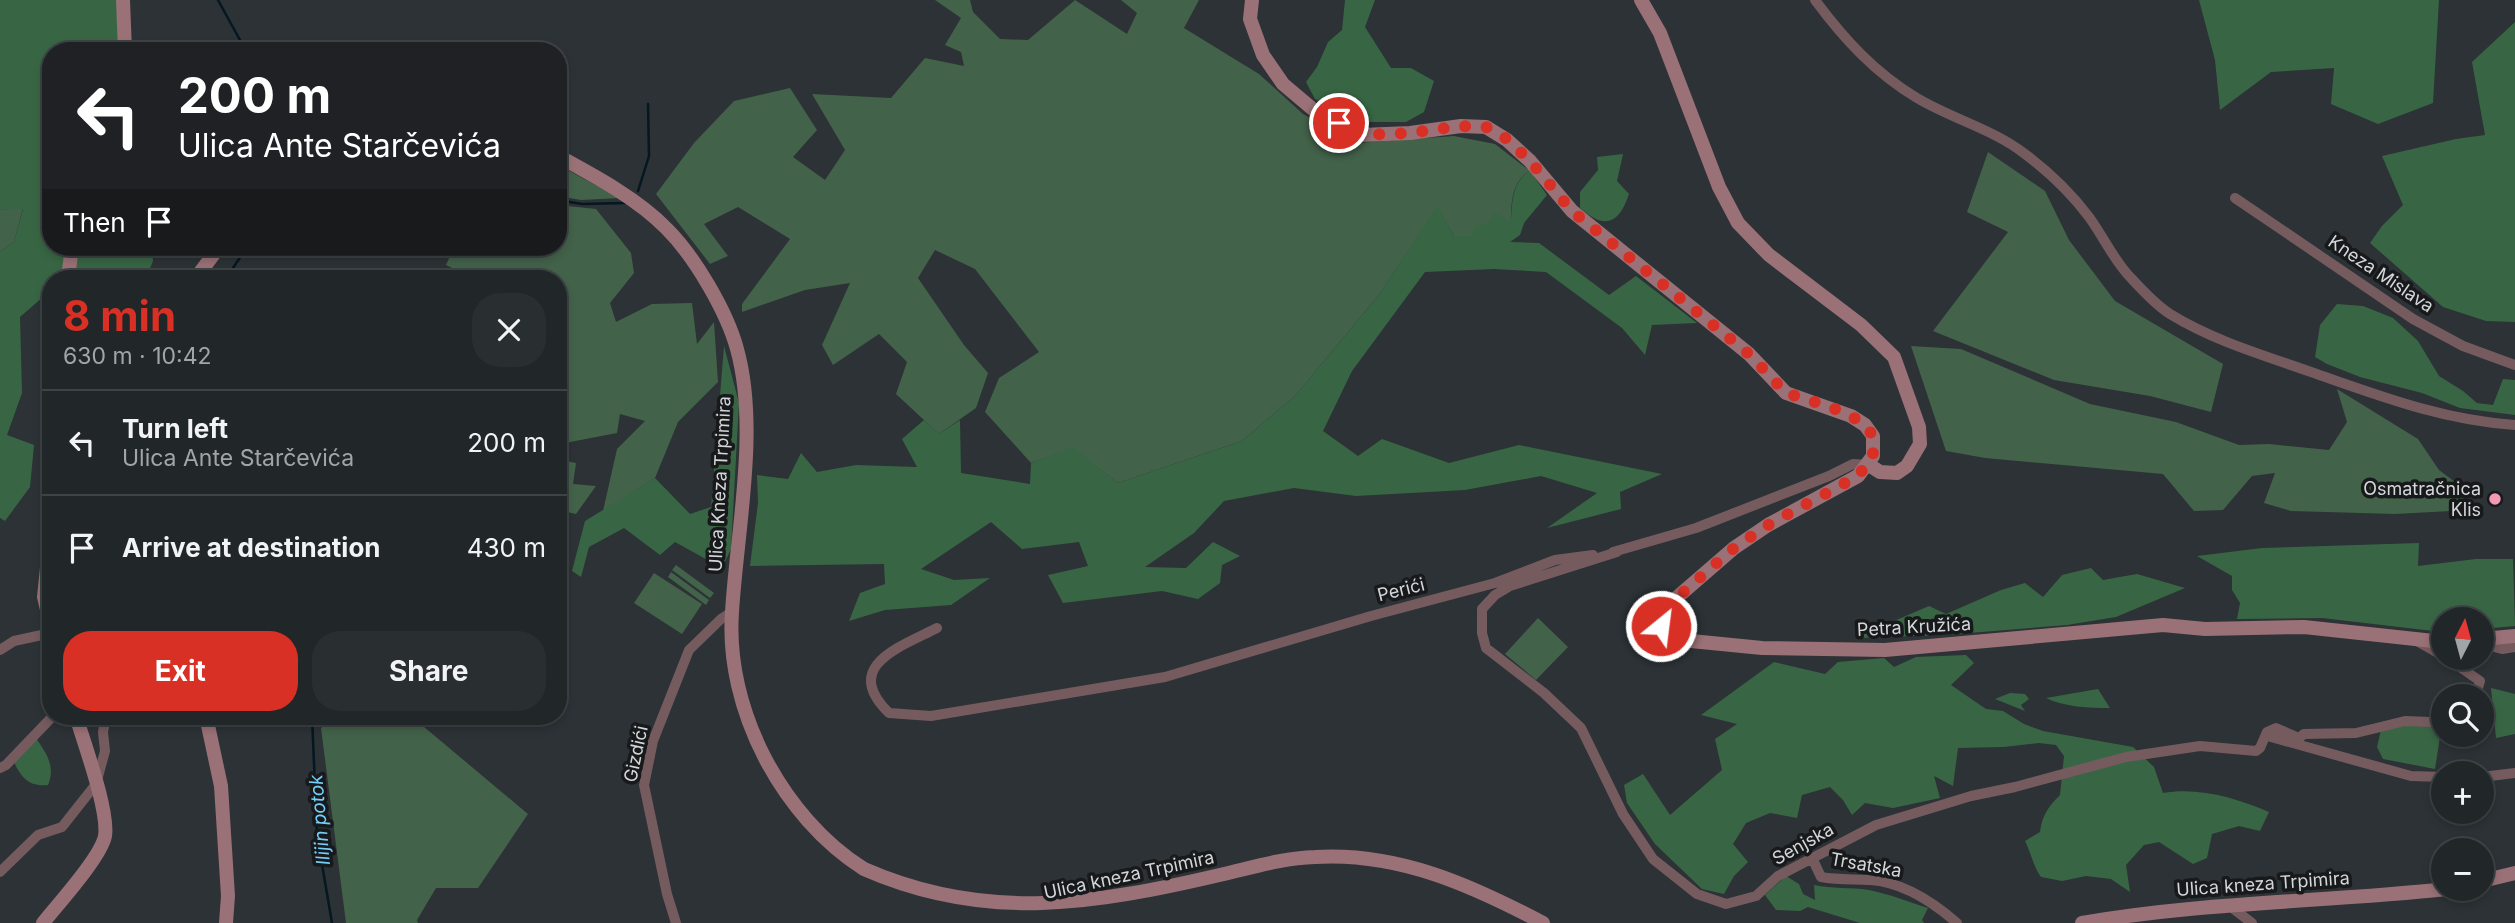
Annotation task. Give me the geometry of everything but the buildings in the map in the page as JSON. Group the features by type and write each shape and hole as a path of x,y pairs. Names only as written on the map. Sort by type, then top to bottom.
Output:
{"street":[{"path":"123,0 125,42"},
{"path":"1252,0 1250,19 1263,55 1283,84 1315,111 1362,135 1410,133 1461,126 1486,127 1507,139 1530,161 1572,211 1749,354 1786,393 1828,406 1865,425 1873,436 1875,445 1869,465 1880,472 1897,473 1907,467 1920,444 1919,427 1898,366 1884,345 1865,328 1769,255 1738,223 1719,187 1660,33 1641,0"},
{"path":"1815,0 1870,65 1918,99 1975,125 2024,152 2058,181 2088,216 2128,276 2167,312 2207,334 2261,356 2425,411 2478,422 2515,425"},
{"name":"Ulica Kneza Trpimira","path":"567,161 611,185 667,229 712,289 737,348 747,405 732,612 738,683"},
{"name":"Kneza Mislava","path":"2235,198 2413,319 2463,346 2515,365"},
{"path":"201,270 212,256"},
{"name":"Perići","path":"937,628 884,655 873,670 870,682 874,699 889,713 931,716 1165,677 1371,615 1495,583 1555,559 1617,552 1696,528 1853,464 1869,465"},
{"name":"Petra Kružića","path":"1869,465 1858,476 1768,525 1708,568 1667,606 1661,615 1661,626 1667,635 1681,640 1811,651 1885,650 2163,625 2205,629 2304,627 2431,641"},
{"name":"Senjska","path":"1617,552 1510,586 1495,595 1482,609 1482,633 1486,648 1544,693 1581,728 1623,814 1653,859 1696,894 1726,904 1756,896 1778,876 1876,825 1971,796 2126,757 2200,746 2256,751 2267,732 2276,728 2298,741"},
{"name":"Gizdići","path":"676,923 667,894 644,785 653,741 689,650 732,612"},
{"path":"0,649 14,641 42,635"},
{"path":"2494,638 2515,636"},
{"path":"2414,640 2431,649"},
{"path":"2494,647 2515,647"},
{"path":"2464,670 2480,681 2479,684"},
{"name":"Ulica kneza Trpimira","path":"738,683 755,741 798,811 830,842 864,869 911,893 952,907 989,914 1039,914 1088,907 1278,861 1316,857 1387,861 1419,868 1491,897 1543,923"},
{"path":"2298,741 2304,734 2356,733 2404,721 2431,722"},
{"path":"0,768 44,725"},
{"path":"43,923 98,852 105,837 105,824 96,784 79,725"},
{"path":"0,872 38,835 62,827 96,784 105,751 104,725"},
{"path":"208,725 221,786 228,896 226,923"},
{"path":"2271,737 2298,741 2412,776 2431,777"},
{"path":"2494,775 2515,773"},
{"name":"Trsatska","path":"1812,858 1821,877 1841,881 1871,880 1895,885 1922,897 1957,923"},
{"path":"2494,878 2515,873"},
{"name":"Ulica kneza Trpimira","path":"2082,923 2227,904 2431,891"},
{"path":"2227,904 2252,923"}],"green space":[{"path":"0,0 118,0 120,42 42,42 42,256 65,256 63,270 42,270 42,298 20,317 22,393 7,435 34,445 30,487 5,521 0,518 0,252 14,242 23,209 0,210"},
{"path":"935,0 970,0 973,12 1000,39 1028,40 1075,0 1127,34 1137,13 1121,0 1199,0 1184,28 1259,74 1303,114 1357,143 1454,136 1495,144 1530,171 1516,187 1512,200 1511,222 1488,223 1472,237 1454,236 1437,207 1379,295 1296,395 1242,441 1118,483 1073,448 1031,463 985,412 999,378 1039,352 975,269 935,250 918,278 964,345 988,373 976,408 939,434 896,394 907,362 879,334 833,365 822,345 850,283 805,290 742,312 742,304 790,239 738,207 704,224 728,256 710,264 656,194 694,143 734,101 790,88 817,130 793,157 825,180 845,150 812,94 891,98 925,58 964,66 961,52 945,45 961,18"},
{"path":"1345,0 1375,0 1365,27 1391,68 1411,68 1434,81 1424,112 1406,122 1360,122 1315,99 1306,82 1317,67 1328,42 1342,30"},
{"path":"2199,0 2439,0 2433,103 2378,124 2331,104 2334,68 2271,72 2220,110 2215,60"},
{"path":"2515,22 2515,322 2486,321 2443,307 2370,243 2403,205 2382,156 2485,135 2472,62"},
{"path":"1988,152 2045,191 2069,240 2115,301 2223,364 2211,412 2150,396 2054,380 1933,331 2008,232 1967,212"},
{"path":"1623,154 1617,181 1629,194 1625,204 1616,217 1604,221 1597,219 1580,208 1580,192 1598,170 1597,157"},
{"path":"567,170 620,198 581,200 567,198"},
{"path":"1530,171 1547,195 1524,223 1520,235 1510,242 1539,243 1609,295 1636,276 1697,323 1652,325 1645,355 1622,328 1546,272 1494,269 1425,272 1352,371 1323,431 1358,456 1382,439 1449,463 1519,445 1662,474 1620,492 1621,509 1547,528 1597,493 1541,476 1465,490 1356,496 1294,488 1224,501 1194,533 1145,567 1186,568 1213,542 1240,556 1222,565 1220,583 1198,599 1162,591 1063,603 1048,575 1088,566 1079,542 1022,549 991,522 921,569 954,580 990,578 951,605 885,610 849,621 860,593 885,584 884,564 750,566 758,503 757,475 788,479 801,453 817,472 856,465 917,467 902,439 924,420 939,434 960,420 961,473 1030,484 1031,463 1073,447 1118,483 1242,441 1296,395 1379,295 1437,206 1454,236 1472,236 1474,227 1488,223 1495,213 1511,222 1516,187"},
{"path":"567,206 596,209 631,253 634,273 610,303 616,322 652,304 692,303 697,344 714,322 718,382 678,422 655,478 603,511 617,449 645,421 620,414 617,433 567,443 567,270 456,270 446,265 450,256 567,256"},
{"path":"23,208 14,242 0,252 0,210"},
{"path":"74,256 153,256 149,270 73,270"},
{"path":"2337,304 2363,306 2393,318 2418,341 2439,376 2477,403 2493,405 2503,379 2515,380 2515,415 2460,408 2422,393 2360,377 2315,357 2320,325"},
{"path":"724,346 739,403 731,549 722,568 675,542 660,555 624,528 589,547 581,577 572,571 585,521 655,478 690,514 711,507"},
{"path":"1911,346 1961,349 2090,404 2176,422 2239,445 2269,444 2329,450 2347,422 2337,389 2418,439 2439,470 2455,482 2470,510 2395,514 2291,511 2264,503 2275,473 2252,476 2223,510 2194,511 2163,474 1985,458 1946,451"},
{"path":"567,461 576,463 573,484 596,486 576,514 567,512"},
{"path":"2419,543 2418,566 2476,559 2513,559 2515,626 2494,628 2494,607 2431,607 2431,631 2322,618 2237,619 2240,603 2232,590 2232,576 2197,556 2262,548"},
{"path":"676,565 714,593 710,598 672,570"},
{"path":"2091,568 2103,580 2137,574 2185,588 2116,617 2067,625 1944,635 1856,638 1860,624 1894,621 1929,606 1946,614 2001,590 2025,583 2043,597 2062,575"},
{"path":"671,572 709,600 706,605 668,577"},
{"path":"654,573 702,604 682,634 634,603"},
{"path":"1538,618 1568,647 1536,680 1505,654"},
{"path":"1966,655 1974,663 1951,685 1986,709 2003,711 2024,724 2043,731 2133,747 2154,767 2163,793 2204,793 2230,798 2269,812 2260,831 2239,826 2212,834 2207,858 2193,864 2159,842 2144,845 2126,865 2130,892 2111,879 2086,876 2062,881 2041,877 2025,841 2040,832 2047,811 2060,795 2064,756 2056,745 2039,743 1958,748 1953,786 1934,776 1940,798 1893,808 1865,803 1852,815 1843,800 1830,787 1802,795 1797,818 1770,813 1746,823 1733,844 1748,862 1734,876 1724,894 1702,889 1655,844 1627,803 1624,785 1643,774 1670,815 1722,770 1715,739 1737,724 1701,715 1774,662 1825,674 1838,662 1884,658 1894,667 1916,657"},
{"path":"2098,689 2110,708 2068,705 2046,698"},
{"path":"2494,689 2515,694 2515,734 2496,738"},
{"path":"2010,693 2025,694 2029,699 2021,705 2025,711 1995,699"},
{"path":"2429,724 2431,726 2431,747 2438,747 2436,761 2431,761 2431,768 2383,759 2377,747 2381,730 2396,725"},
{"path":"325,725 422,725 528,814 478,888 436,888 417,920 418,923 346,923 321,728"},
{"path":"36,738 50,766 48,785 26,780 13,760"},
{"path":"1786,876 1799,884 1803,894 1815,900 1814,885 1869,890 1928,908 1922,920 1924,923 1860,923 1808,907 1800,911 1776,910 1765,895"}],"waterway":[{"path":"218,0 241,42"},
{"path":"638,191 649,156 648,104"},
{"path":"567,202 582,204 625,203"},
{"name":"Ilijin potok","path":"233,270 241,256"},
{"name":"Ilijin potok","path":"312,725 317,835 332,923"}],"place":[{"name":"Osmatračnica Klis","path":"2495,499"}],"route":[{"path":"1339,123 1362,135 1410,133 1461,126 1486,127 1507,139 1530,161 1572,211 1749,354 1786,393 1851,416 1865,425 1873,436 1873,456 1869,465 1858,476 1768,525 1734,548 1667,606 1661,615 1661,626"}]}
